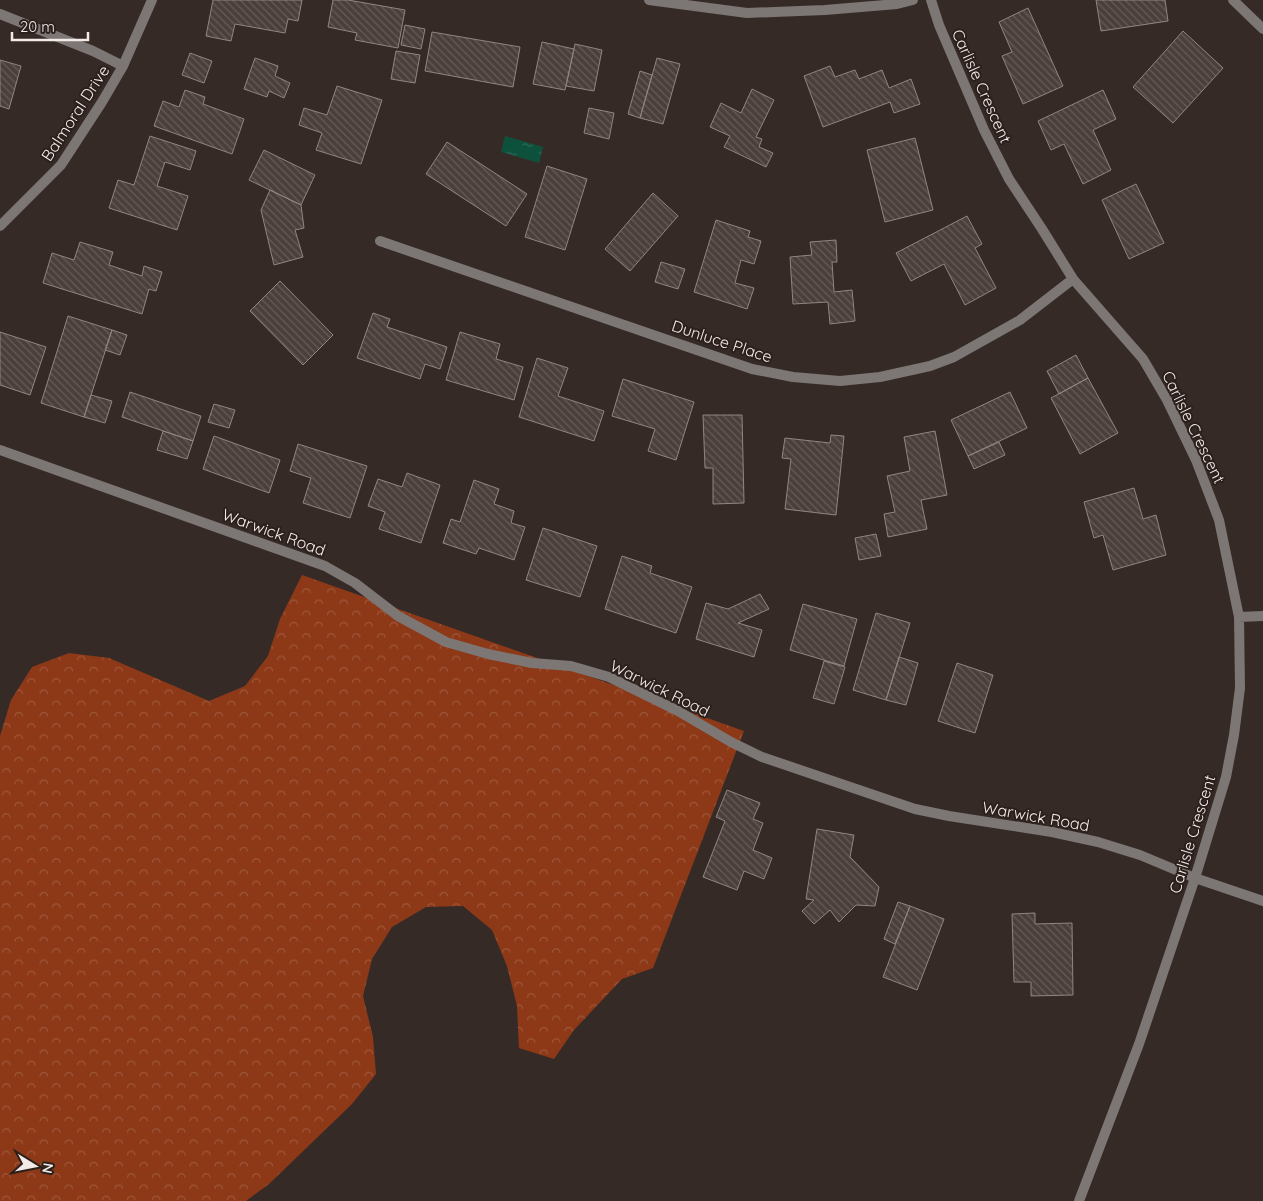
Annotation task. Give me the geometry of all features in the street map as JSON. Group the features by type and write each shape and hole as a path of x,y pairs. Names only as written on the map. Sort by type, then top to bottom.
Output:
{"street":[{"name":"Balmoral Drive","path":"0,226 61,165 123,66 152,0"},
{"path":"648,0 747,13 825,10 897,4 913,0"},
{"name":"Carlisle Crescent","path":"931,0 939,25 1009,179 1073,279 1143,359 1196,460 1219,520 1239,618 1240,688 1226,777 1195,878 1139,1044 1079,1201"},
{"path":"1233,0 1263,30"},
{"path":"0,14 85,47 123,66"},
{"name":"Dunluce Place","path":"380,241 752,369 793,377 840,381 904,373 954,357 1020,320 1073,279"},
{"name":"Warwick Road","path":"0,450 325,566 355,583 398,616 446,642 488,654 524,661 572,666 609,677 678,711 731,742 762,757 915,809 1052,832 1098,842 1140,855 1195,878 1263,902"},
{"path":"1239,618 1263,616"}],"green space":[{"path":"302,575 744,731 653,968 622,979 574,1030 554,1059 519,1048 517,1006 507,966 492,930 463,906 426,907 392,927 372,959 363,996 373,1037 376,1074 352,1104 269,1184 246,1201 0,1201 0,736 11,700 32,667 69,653 109,658 209,701 245,686 268,656 280,619"}],"water":[{"path":"505,136 543,147 539,163 501,152"}],"building":[{"path":"213,0 302,0 298,21 288,19 285,33 235,24 231,41 206,36"},
{"path":"333,0 348,0 405,10 398,48 355,40 357,33 328,27"},
{"path":"1096,0 1165,0 1168,21 1101,31"},
{"path":"1028,8 1063,86 1023,104 1002,56 1012,52 999,22"},
{"path":"405,25 425,29 421,49 401,45"},
{"path":"1183,31 1223,68 1173,123 1133,87"},
{"path":"432,32 520,47 513,87 425,71"},
{"path":"542,42 574,49 565,90 533,84"},
{"path":"575,44 602,50 594,91 566,86"},
{"path":"396,51 420,55 415,83 391,79"},
{"path":"190,53 212,61 204,83 182,75"},
{"path":"255,58 278,66 275,76 290,83 284,98 269,91 267,97 244,89"},
{"path":"657,58 680,64 663,124 640,118"},
{"path":"0,60 21,66 9,109 0,106"},
{"path":"830,66 835,77 855,70 859,79 882,70 889,88 911,79 920,104 894,113 890,102 823,127 804,76"},
{"path":"640,71 652,75 640,118 628,114"},
{"path":"337,86 382,100 361,164 316,150 322,133 299,125 304,108 327,115"},
{"path":"752,89 774,100 756,137 762,139 759,147 773,153 766,167 724,147 730,136 710,127 721,103 741,113"},
{"path":"185,90 205,97 203,104 244,119 232,154 154,126 163,101 179,107"},
{"path":"1103,90 1116,119 1093,130 1111,170 1083,184 1064,144 1051,150 1038,121"},
{"path":"589,108 614,113 609,139 584,133"},
{"path":"150,136 196,151 190,170 165,162 157,186 188,196 177,230 109,208 118,180 134,185"},
{"path":"915,138 933,210 885,222 867,150"},
{"path":"447,142 527,194 506,226 426,174"},
{"path":"264,150 315,175 301,205 249,180"},
{"path":"547,166 587,179 565,250 525,237"},
{"path":"1136,184 1164,243 1129,259 1102,200"},
{"path":"270,190 301,205 304,228 295,230 303,257 274,265 261,210"},
{"path":"653,193 678,216 630,271 605,249"},
{"path":"967,216 982,244 975,248 996,288 965,305 944,264 911,281 896,253"},
{"path":"716,220 750,231 748,237 761,241 754,264 741,260 735,283 754,288 747,309 694,292"},
{"path":"836,240 837,262 832,262 834,292 852,290 855,321 830,324 828,302 793,304 790,257 812,255 810,242"},
{"path":"80,242 113,252 109,265 142,276 144,266 162,272 156,291 149,289 142,314 43,283 52,253 74,260"},
{"path":"661,262 685,269 678,289 655,282"},
{"path":"280,281 333,335 303,365 250,311"},
{"path":"373,313 390,319 387,327 447,347 440,369 425,364 420,379 357,358"},
{"path":"68,316 112,330 84,417 41,403"},
{"path":"112,330 127,335 120,355 105,350"},
{"path":"0,332 46,347 30,395 0,385"},
{"path":"460,332 500,344 496,359 523,367 514,400 446,380"},
{"path":"1076,355 1088,378 1059,394 1047,371"},
{"path":"537,358 568,368 558,396 604,411 594,441 519,417"},
{"path":"1088,378 1118,433 1080,454 1051,398"},
{"path":"623,379 694,402 676,460 648,451 655,429 612,416"},
{"path":"130,392 201,416 193,441 122,417"},
{"path":"1010,392 1027,428 968,456 951,420"},
{"path":"91,395 112,401 105,423 84,417"},
{"path":"214,404 235,410 229,428 208,422"},
{"path":"703,415 742,415 744,503 713,504 713,468 705,468"},
{"path":"163,431 193,441 187,459 157,450"},
{"path":"935,431 947,495 921,500 927,529 888,537 884,514 895,512 887,476 910,471 904,437"},
{"path":"831,435 844,436 836,515 785,509 791,459 782,458 785,438 830,443"},
{"path":"214,436 280,460 269,493 203,469"},
{"path":"999,442 1005,455 974,469 968,456"},
{"path":"298,444 367,466 350,518 303,503 311,478 290,471"},
{"path":"407,473 440,485 421,543 379,529 385,512 368,506 378,479 402,487"},
{"path":"474,480 499,489 494,504 514,511 511,523 525,527 514,560 479,548 476,554 443,543 451,519 460,522"},
{"path":"1134,488 1143,519 1156,515 1166,555 1113,570 1103,535 1094,538 1084,502"},
{"path":"543,528 597,546 580,597 526,580"},
{"path":"876,534 881,556 859,560 855,538"},
{"path":"622,556 652,566 650,573 692,587 676,633 605,609"},
{"path":"760,594 769,609 738,623 762,630 754,657 696,639 706,603 728,609"},
{"path":"803,604 857,619 844,666 790,650"},
{"path":"876,613 910,623 886,700 853,690"},
{"path":"899,657 918,663 906,705 886,700"},
{"path":"824,661 845,667 834,704 813,698"},
{"path":"957,663 993,675 975,733 938,721"},
{"path":"727,790 760,803 753,819 763,823 753,850 772,858 764,879 744,871 737,890 703,877 725,821 716,817"},
{"path":"817,829 854,835 850,857 879,887 875,906 856,905 839,922 830,910 814,924 802,911 814,900 806,899"},
{"path":"898,902 910,906 895,944 884,939"},
{"path":"910,906 944,919 917,990 883,977"},
{"path":"1035,913 1035,924 1072,923 1073,995 1031,996 1031,982 1014,982 1012,914"}]}
